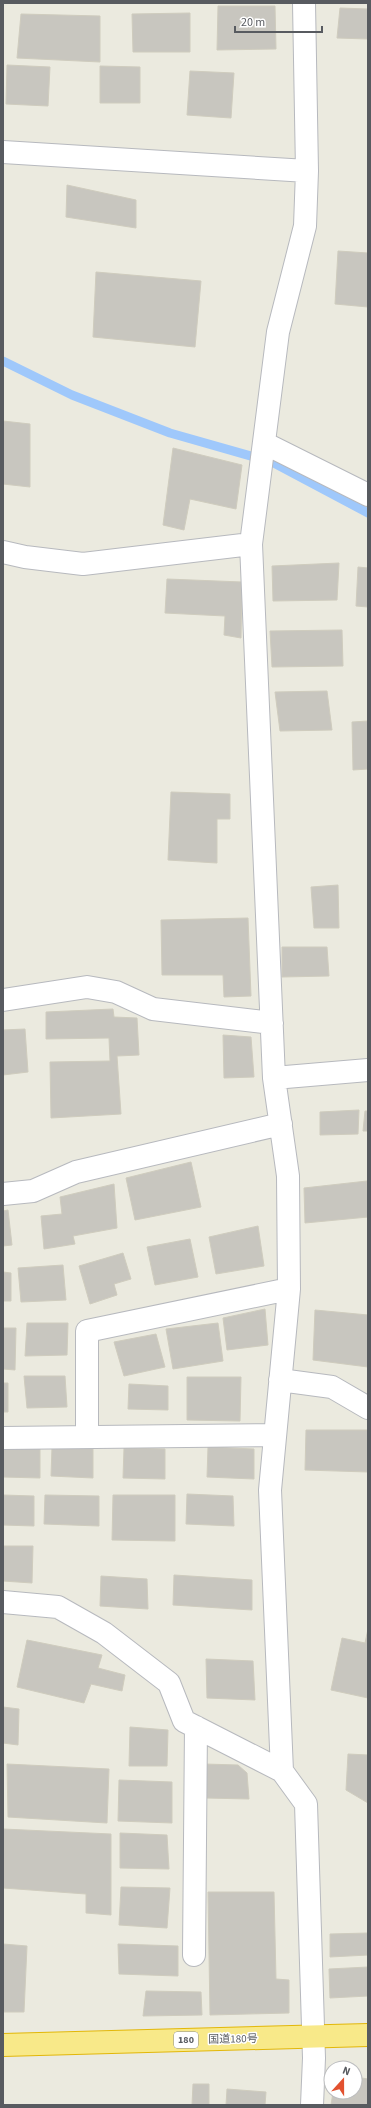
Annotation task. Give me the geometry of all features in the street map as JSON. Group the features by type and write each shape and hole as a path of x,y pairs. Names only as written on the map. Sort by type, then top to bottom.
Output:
{"highway":[{"name":"国道180号","path":"3,2045 368,2035"}],"street":[{"path":"282,1770 270,1490 289,1289 288,1176 274,1078 251,544 278,332 305,226 307,171 304,3"},
{"path":"3,152 307,171"},
{"path":"263,455 368,495"},
{"path":"3,552 25,557 83,564 251,544"},
{"path":"3,1000 87,987 116,992 153,1009 272,1023"},
{"path":"274,1078 368,1070"},
{"path":"3,1194 33,1191 76,1172 281,1124"},
{"path":"87,1437 87,1331 289,1289"},
{"path":"280,1380 332,1387 368,1408"},
{"path":"3,1438 275,1435"},
{"path":"3,1602 58,1607 104,1633 169,1683 184,1721 282,1770 306,1804 313,2037 312,2105"},
{"path":"194,1955 196,1727"}],"building":[{"path":"218,6 275,6 276,49 217,50"},
{"path":"340,8 368,9 368,39 337,38"},
{"path":"190,13 190,52 133,52 132,14"},
{"path":"21,14 100,16 100,62 17,58"},
{"path":"7,65 50,67 48,106 6,104"},
{"path":"100,66 140,67 140,103 100,103"},
{"path":"190,71 234,73 231,118 187,115"},
{"path":"67,185 136,200 136,228 66,217"},
{"path":"338,251 368,253 368,307 335,304"},
{"path":"96,272 201,281 195,347 93,337"},
{"path":"3,421 30,424 30,487 3,484"},
{"path":"173,448 242,465 236,509 190,499 184,530 163,525"},
{"path":"339,563 337,600 273,601 272,566"},
{"path":"358,567 368,568 368,607 356,606"},
{"path":"167,579 242,582 241,638 224,635 225,616 165,613"},
{"path":"342,630 343,666 272,667 270,631"},
{"path":"327,691 332,730 280,731 275,692"},
{"path":"368,721 368,769 353,770 352,722"},
{"path":"171,792 230,794 230,819 217,819 217,863 168,860"},
{"path":"338,885 339,928 314,928 311,887"},
{"path":"248,918 251,996 224,997 223,975 162,975 161,920"},
{"path":"282,947 327,947 329,976 282,977"},
{"path":"113,1009 114,1017 137,1018 139,1055 117,1056 121,1114 51,1118 50,1062 110,1061 109,1038 46,1039 46,1012"},
{"path":"25,1029 28,1072 3,1075 3,1030"},
{"path":"223,1035 251,1037 254,1077 224,1078"},
{"path":"359,1110 358,1134 320,1135 320,1112"},
{"path":"365,1111 368,1111 368,1131 363,1131"},
{"path":"191,1162 201,1207 135,1220 126,1178"},
{"path":"367,1181 368,1217 305,1223 304,1188"},
{"path":"114,1184 117,1228 73,1236 75,1244 44,1249 41,1216 62,1214 60,1197"},
{"path":"8,1210 12,1245 3,1246 3,1211"},
{"path":"258,1226 264,1266 216,1274 209,1237"},
{"path":"190,1239 198,1277 155,1285 147,1247"},
{"path":"123,1253 131,1279 114,1284 117,1295 90,1304 79,1266"},
{"path":"63,1265 66,1300 21,1302 18,1268"},
{"path":"3,1272 11,1273 11,1301 3,1301"},
{"path":"265,1309 268,1345 227,1350 223,1318"},
{"path":"315,1310 368,1315 368,1367 313,1360"},
{"path":"27,1323 68,1323 67,1355 25,1356"},
{"path":"218,1323 223,1361 173,1369 166,1329"},
{"path":"3,1328 16,1328 15,1370 3,1369"},
{"path":"156,1334 165,1367 124,1376 114,1342"},
{"path":"24,1376 65,1376 67,1407 27,1408"},
{"path":"187,1377 241,1377 240,1421 187,1420"},
{"path":"3,1383 8,1383 8,1412 3,1412"},
{"path":"129,1384 168,1386 168,1410 128,1409"},
{"path":"306,1430 368,1430 368,1472 305,1470"},
{"path":"3,1447 40,1448 40,1478 3,1477"},
{"path":"52,1447 93,1448 93,1478 51,1476"},
{"path":"208,1447 254,1449 254,1479 207,1477"},
{"path":"124,1448 165,1449 165,1479 123,1478"},
{"path":"187,1494 233,1496 234,1526 186,1524"},
{"path":"3,1495 34,1496 34,1526 3,1525"},
{"path":"45,1495 99,1496 99,1526 44,1524"},
{"path":"113,1495 175,1495 175,1541 112,1540"},
{"path":"3,1546 33,1546 32,1583 3,1581"},
{"path":"174,1575 252,1580 252,1610 173,1605"},
{"path":"101,1576 147,1579 148,1609 100,1606"},
{"path":"368,1629 368,1698 331,1690 342,1638 365,1643"},
{"path":"27,1640 102,1655 98,1668 125,1675 122,1691 91,1684 84,1703 17,1687"},
{"path":"206,1659 253,1661 255,1700 207,1698"},
{"path":"3,1707 19,1709 18,1745 3,1743"},
{"path":"130,1727 168,1730 167,1766 129,1766"},
{"path":"348,1754 368,1755 368,1803 346,1790"},
{"path":"7,1764 109,1769 107,1823 8,1817"},
{"path":"204,1764 238,1765 247,1773 249,1799 206,1798"},
{"path":"119,1780 172,1782 172,1823 118,1821"},
{"path":"3,1829 111,1834 111,1915 86,1913 86,1894 3,1888"},
{"path":"120,1833 167,1835 169,1869 120,1868"},
{"path":"121,1887 170,1888 167,1928 119,1925"},
{"path":"208,1892 274,1892 276,1979 289,1980 289,2013 210,2015"},
{"path":"368,1933 368,1955 330,1957 330,1934"},
{"path":"3,1944 27,1946 24,2012 3,2012"},
{"path":"118,1944 178,1946 178,1976 119,1974"},
{"path":"368,1967 368,1996 330,1998 329,1969"},
{"path":"146,1991 201,1992 202,2015 143,2016"},
{"path":"363,2078 368,2079 368,2105 331,2105 332,2100 363,2100"},
{"path":"193,2084 209,2084 209,2105 192,2105"},
{"path":"227,2089 266,2092 265,2105 226,2105"}],"waterway":[{"path":"3,361 72,395 170,433 272,462 368,513"}]}
